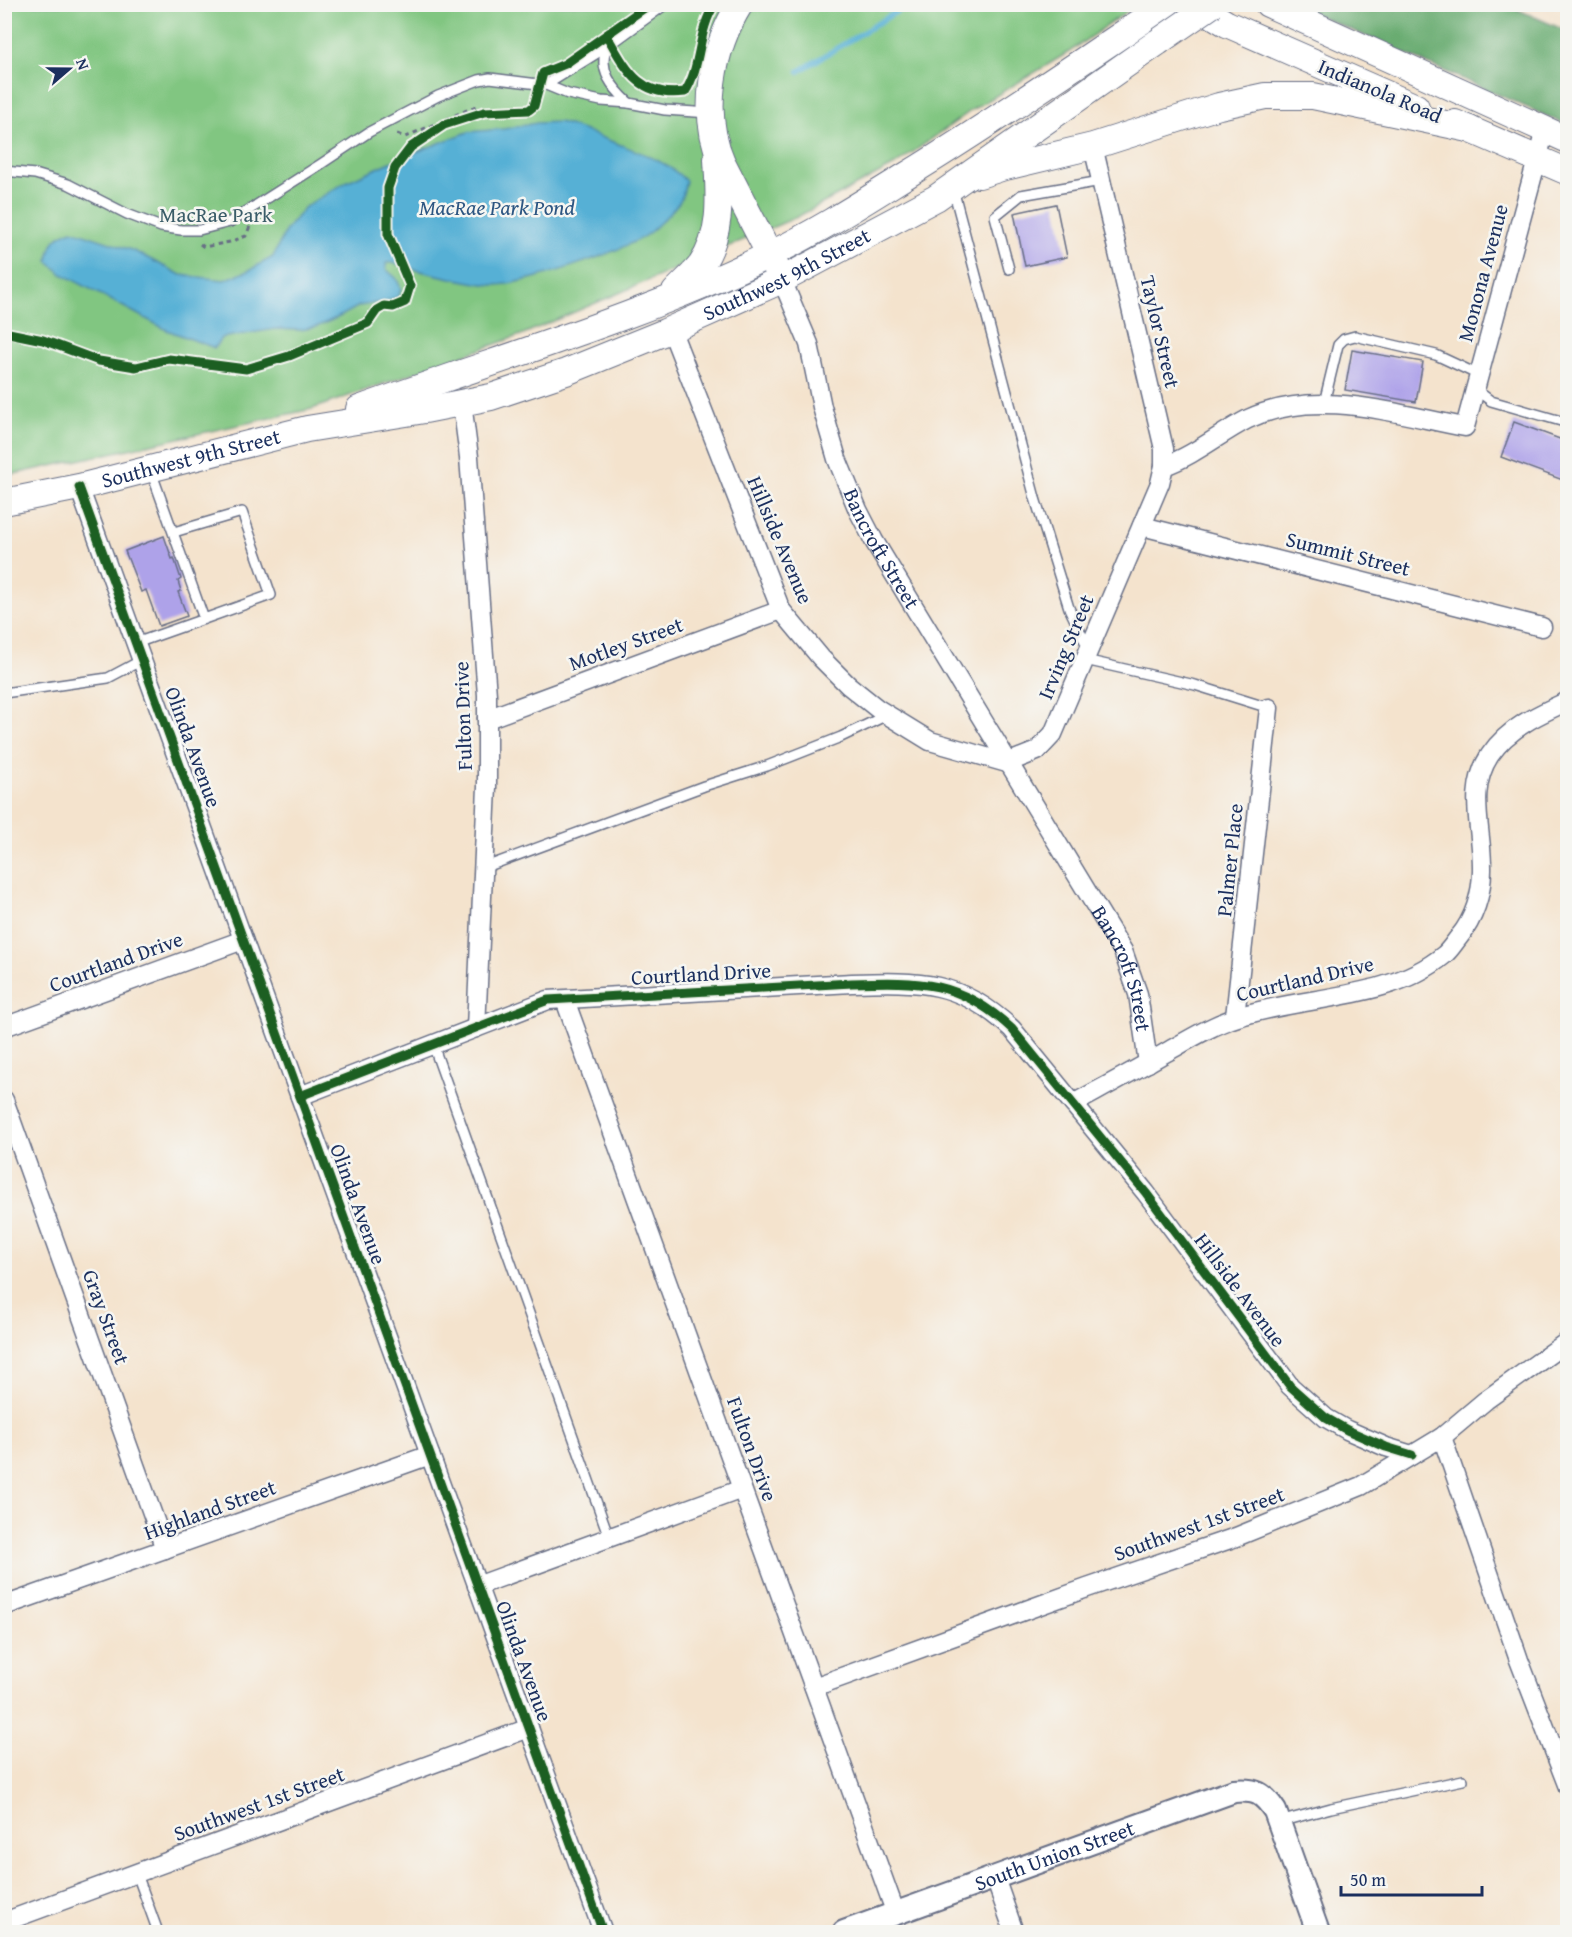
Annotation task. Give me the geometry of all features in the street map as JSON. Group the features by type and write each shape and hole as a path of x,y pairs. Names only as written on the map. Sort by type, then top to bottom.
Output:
{"main road":[{"name":"Bancroft Street","path":"740,4 718,54 711,91 716,147 782,280"},
{"name":"Southwest 9th Street","path":"307,429 429,384 622,318 696,289 770,255 935,158 1167,4"},
{"name":"Indianola Road","path":"1194,4 1227,24 1568,172"},
{"name":"Southwest 9th Street","path":"4,502 79,487 307,429 491,397 566,372 671,329 782,280 936,198 1214,4"},
{"name":"Indianola Road","path":"1268,4 1568,140"},
{"path":"956,185 1001,168 1093,146 1219,106 1265,96 1313,96 1468,129"},
{"path":"622,318 667,300 701,264 714,237 720,207 716,147"}],"street":[{"name":"Monona Avenue","path":"1324,403 1465,427 1545,130"},
{"name":"Taylor Street","path":"1093,146 1164,449 1164,466 1160,483 1142,526"},
{"name":"Bancroft Street","path":"782,280 809,344 822,407 837,459 858,510 874,541 1122,951 1138,994 1148,1063"},
{"name":"Hillside Avenue","path":"671,329 781,610 821,658 848,685 887,715 930,741 1007,763"},
{"name":"Fulton Drive","path":"462,403 469,458 487,695 487,787 476,1028"},
{"path":"1164,466 1184,459 1248,420 1270,411 1296,405 1324,403"},
{"name":"Olinda Avenue","path":"79,487 603,1932"},
{"name":"Irving Street","path":"1007,763 1037,751 1053,734 1142,526"},
{"name":"Summit Street","path":"1142,526 1542,627"},
{"name":"Motley Street","path":"487,719 781,610"},
{"name":"Courtland Drive","path":"300,1096 548,1000 899,982 928,983 971,998 996,1014 1012,1029 1073,1104 1235,1017 1273,1006 1354,994 1416,974 1446,954 1468,926 1480,893 1482,869 1476,802 1479,781 1487,762 1504,739 1523,723 1568,701"},
{"name":"Palmer Place","path":"1235,1017 1269,708"},
{"name":"Courtland Drive","path":"4,1027 243,940"},
{"name":"Fulton Drive","path":"565,999 896,1914"},
{"name":"Gray Street","path":"4,1100 165,1549"},
{"name":"Hillside Avenue","path":"1073,1104 1146,1193 1290,1386 1326,1418 1347,1430 1386,1448 1412,1455"},
{"name":"Southwest 1st Street","path":"814,1687 1087,1588 1236,1537 1361,1486 1442,1437 1486,1400 1568,1341"},
{"path":"1442,1437 1519,1660 1568,1787"},
{"name":"Highland Street","path":"4,1606 430,1455"},
{"path":"477,1586 742,1489"},
{"name":"Southwest 1st Street","path":"4,1923 529,1728"},
{"name":"South Union Street","path":"844,1932 1234,1791 1251,1790 1266,1798 1279,1822"},
{"path":"1279,1822 1318,1932"},
{"path":"994,1878 1014,1932"}],"lane":[{"path":"546,85 607,47 666,4"},
{"path":"607,47 603,56 608,79 616,91 629,103"},
{"path":"4,171 35,174 68,184 127,214 161,227 199,230 230,222 369,132 407,111 455,89 490,78 546,85 568,94 602,101 629,103 665,110 712,113"},
{"path":"1009,269 995,216 1021,195 1101,181"},
{"path":"956,185 968,241 1035,498 1069,608 1087,655 1269,708"},
{"path":"1324,403 1338,345 1344,339 1354,336 1436,355 1477,382 1491,401 1568,423"},
{"path":"151,469 204,618"},
{"path":"136,643 271,595 242,512 174,532"},
{"path":"4,693 108,678 142,660"},
{"path":"483,868 704,786 767,766 842,737 887,715"},
{"path":"433,1045 609,1537"},
{"path":"1279,1822 1331,1808 1463,1780"},
{"path":"137,1874 158,1932"}],"path":[{"path":"420,142 444,122 476,106"},
{"path":"388,130 405,136 444,122 484,112"},
{"path":"194,238 204,247 230,242 246,236 251,224"}],"green space":[{"name":"MacRae Park","path":"5,5 1136,5 1069,52 972,110 895,165 797,217 521,335 312,409 5,476"},
{"path":"1295,5 1507,5 1567,31 1567,125"}],"water":[{"name":"MacRae Park Pond","path":"559,122 639,152 678,173 686,181 679,202 650,232 620,248 574,266 508,284 475,283 386,263 386,269 396,278 401,288 399,296 387,301 359,306 316,327 300,330 275,329 221,338 215,348 167,330 62,274 48,261 54,241 72,230 134,251 181,275 224,280 248,271 273,257 286,230 305,207 346,182 468,132"}],"building":[{"path":"1056,204 1067,257 1025,266 1014,213"},
{"path":"1352,350 1423,362 1416,402 1345,390"},
{"path":"1514,422 1568,442 1568,482 1501,457"},
{"path":"164,536 181,579 178,581 181,591 178,592 187,616 159,626 146,590 141,592 125,551"}],"waterway":[{"path":"798,72 909,4"}],"cycle path":[{"path":"4,332 43,340 99,361 136,367 169,359 246,369 289,356 368,323 377,310 384,306 393,307 405,302 410,286 388,234 388,188 395,168 411,147 444,125 484,112 529,110 534,106 543,73 565,64 650,4"},
{"path":"607,36 629,71 646,86 657,91 685,92 694,71 705,25 715,4"},
{"path":"79,487 603,1932"},
{"path":"300,1096 548,1000 876,982 919,984 956,992 975,1001 1012,1029 1146,1193 1290,1386 1326,1418 1347,1430 1386,1447 1412,1455"}]}
